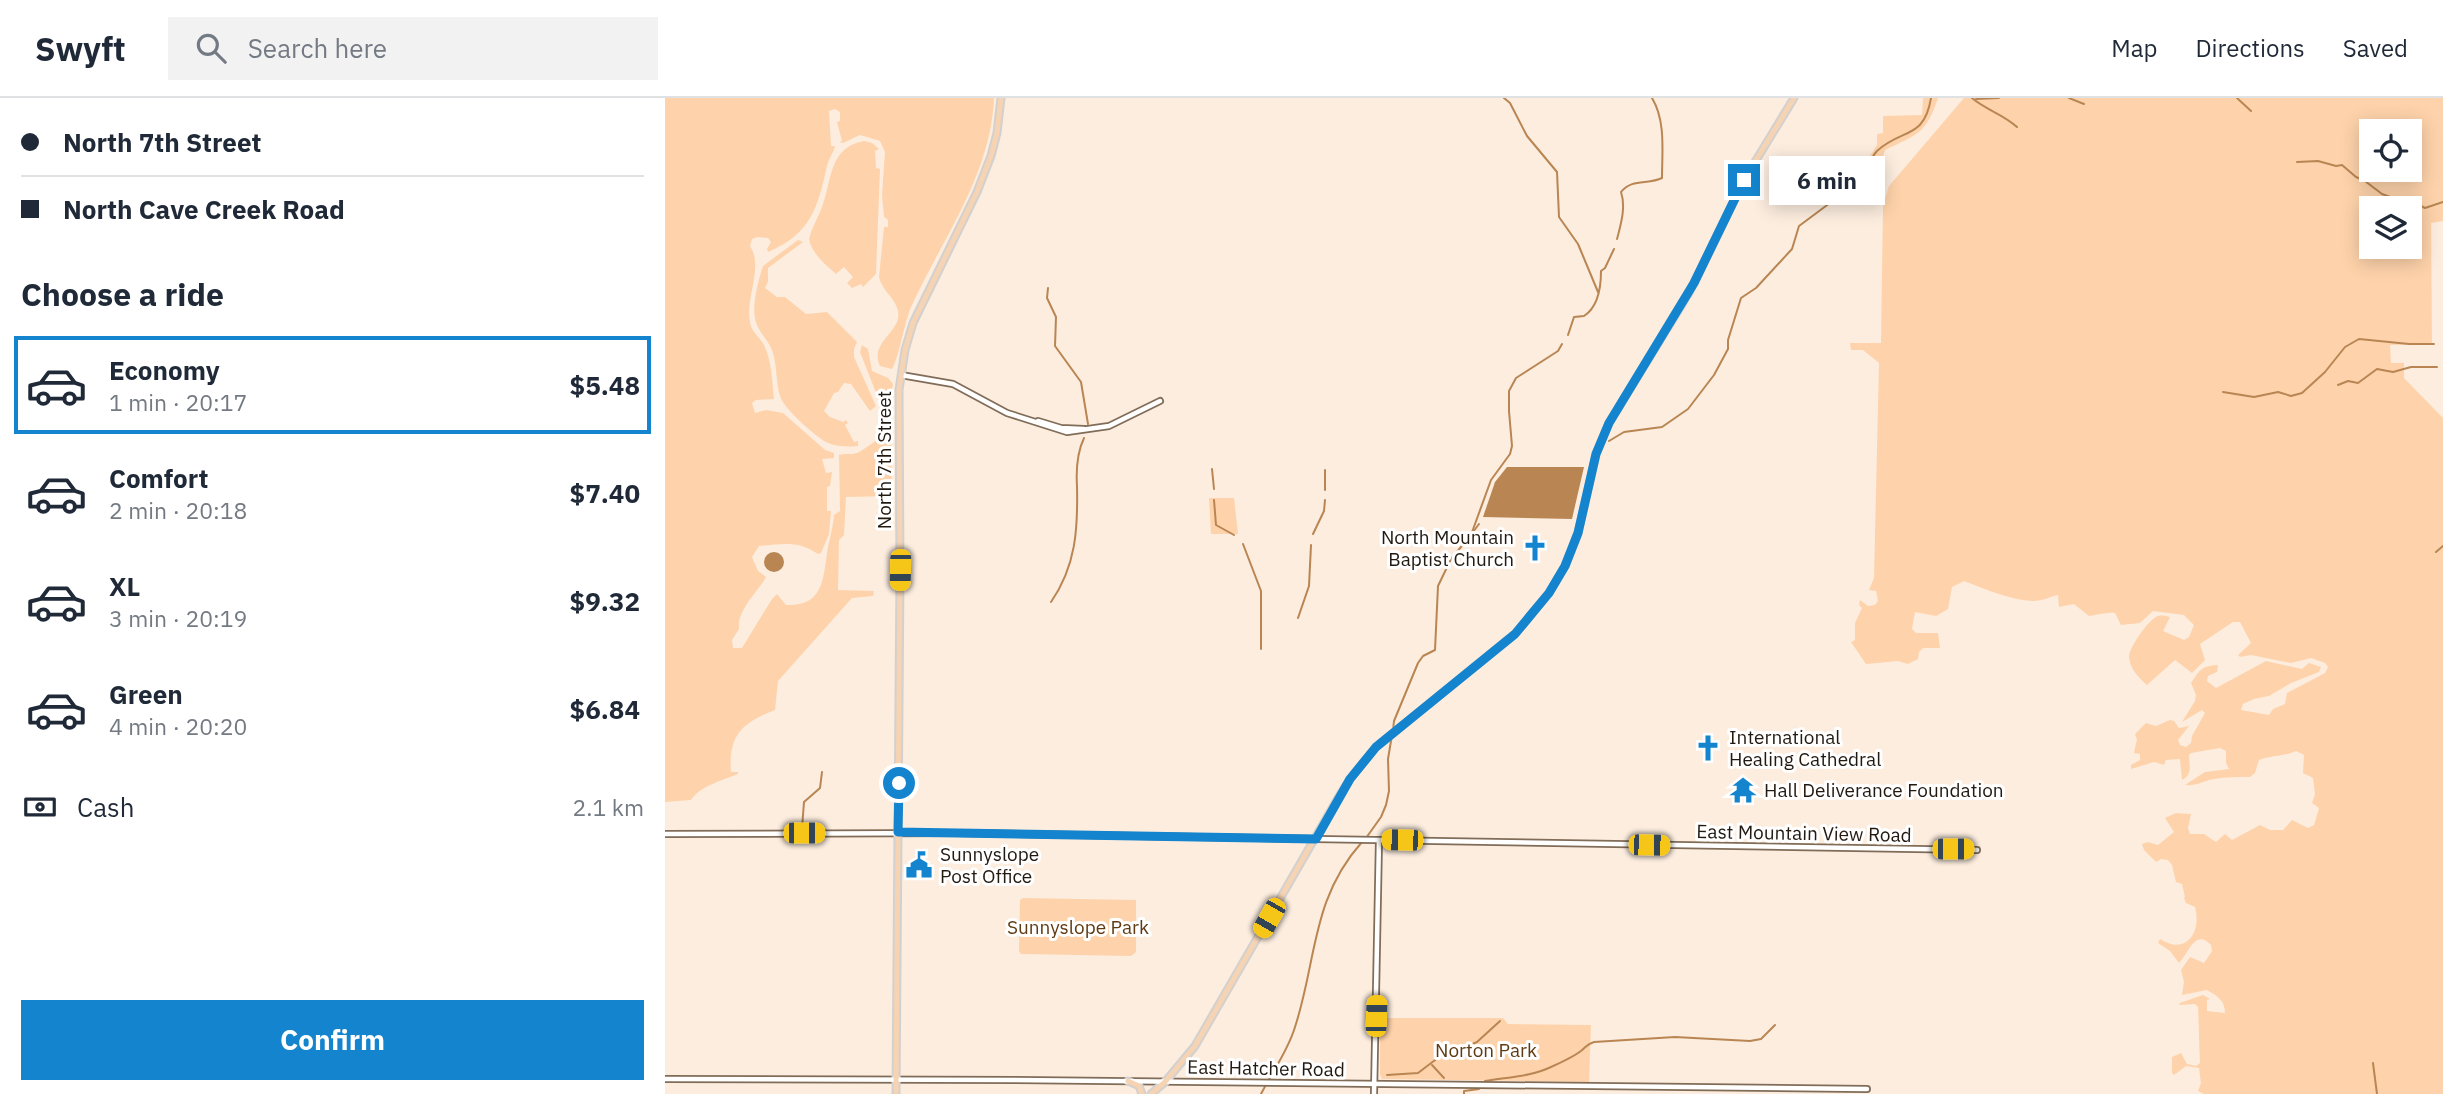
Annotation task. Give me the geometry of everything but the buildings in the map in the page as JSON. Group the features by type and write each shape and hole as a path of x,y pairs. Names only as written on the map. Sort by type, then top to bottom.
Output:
{"main road":[{"name":"North 7th Street","path":"896,1094 900,550 898,408 901,376 908,338 919,307 989,163 997,133 1000,98"},
{"path":"1151,1094 1165,1082 1198,1041 1350,779 1366,757 1515,634 1549,593 1565,566 1578,533 1596,454 1609,423 1686,298 1738,191 1794,98"},
{"path":"1128,1081 1139,1086 1142,1094"}],"street":[{"path":"901,376 953,384 999,410 1067,432 1090,430 1116,423 1158,402"},
{"name":"East Mountain View Road","path":"665,834 898,832 1977,850"},
{"path":"1374,1094 1379,840"},
{"name":"East Hatcher Road","path":"665,1079 1867,1089"}],"green space":[{"path":"665,98 994,98 991,126 975,180 911,307 892,369 880,366 878,359 880,348 897,322 898,315 898,309 879,277 884,227 888,227 882,195 885,152 880,141 860,135 843,143 839,142 842,141 837,122 840,121 840,112 835,109 829,111 831,146 835,146 810,218 794,237 768,252 771,242 768,238 752,239 750,246 754,254 755,273 750,322 767,351 774,399 756,400 752,403 755,413 766,410 783,413 825,450 834,453 834,458 822,459 826,473 832,472 830,486 827,487 827,511 831,511 829,534 821,553 797,545 759,546 752,557 758,571 766,577 741,615 739,629 732,640 733,648 742,648 777,594 786,605 798,604 814,597 819,590 834,515 840,511 839,455 857,453 887,432 884,413 860,352 862,345 868,349 872,371 888,378 893,384 890,401 892,496 846,497 844,535 839,540 838,590 874,591 873,596 852,598 778,681 775,710 746,725 735,739 731,772 738,774 705,787 691,800 665,802"},
{"path":"1923,98 1938,98 1925,126 1913,136 1885,150 1882,160 1874,163 1871,174 1868,175 1866,162 1877,145 1877,134 1883,133 1883,116 1922,115"},
{"path":"1964,98 2443,98 2443,221 2431,223 2432,344 2390,345 2391,363 2404,363 2404,378 2443,418 2443,1094 2204,1094 2198,1091 2201,1083 2199,1068 2186,1066 2174,1075 2172,1073 2172,1057 2181,1053 2187,1064 2196,1066 2200,1063 2198,1007 2195,1004 2179,1005 2180,1003 2203,995 2210,999 2207,1000 2207,1011 2225,1013 2225,1009 2220,999 2207,990 2182,995 2184,982 2181,970 2190,957 2204,963 2212,951 2211,945 2205,940 2196,941 2179,963 2170,951 2158,943 2160,939 2177,945 2190,939 2197,916 2195,907 2186,903 2182,884 2176,882 2172,865 2168,860 2161,859 2156,862 2144,850 2142,844 2148,842 2158,845 2174,832 2165,818 2176,813 2191,814 2188,828 2190,834 2204,834 2216,842 2225,834 2232,840 2260,825 2270,830 2283,830 2292,820 2308,828 2314,825 2319,808 2312,803 2315,794 2313,778 2303,773 2304,755 2296,751 2259,760 2255,773 2250,777 2218,778 2185,785 2205,772 2229,769 2226,751 2220,748 2191,753 2189,773 2182,780 2180,759 2166,760 2164,765 2154,762 2131,769 2131,765 2140,760 2140,754 2134,753 2137,739 2135,734 2146,723 2156,726 2170,720 2179,728 2189,726 2178,740 2180,745 2186,747 2191,743 2205,713 2202,710 2182,722 2195,701 2196,695 2191,683 2199,672 2208,666 2218,665 2217,672 2208,676 2207,681 2216,688 2266,661 2302,669 2309,663 2321,667 2319,672 2291,683 2269,696 2243,704 2241,710 2269,715 2273,709 2285,704 2287,693 2325,673 2328,667 2325,663 2311,658 2291,663 2251,655 2240,657 2238,655 2251,643 2240,622 2233,622 2200,644 2205,660 2192,673 2175,660 2147,685 2131,665 2129,657 2132,647 2145,628 2158,616 2170,617 2163,631 2184,640 2189,637 2194,625 2184,615 2153,611 2140,623 2121,625 2115,613 2089,616 2074,604 2059,607 2058,595 2041,600 2023,600 1964,581 1952,587 1948,609 1936,616 1915,612 1912,629 1916,633 1938,633 1940,648 1923,648 1918,659 1908,664 1898,661 1866,664 1851,642 1855,640 1855,623 1862,608 1859,605 1860,600 1868,606 1875,605 1878,601 1876,591 1869,590 1874,578 1879,363 1863,350 1851,350 1850,343 1881,343 1883,205 1889,186"},
{"path":"864,141 879,149 875,151 876,168 880,169 876,274 863,287 861,284 852,288 847,283 853,277 844,267 836,274 816,254 809,239 838,157 853,144"},
{"path":"798,240 803,242 768,268 765,288 777,297 785,297 806,314 827,312 857,342 854,357 876,406 870,411 851,384 844,383 838,392 834,393 824,411 830,417 843,422 846,420 848,423 845,425 854,442 858,441 858,446 826,442 807,428 782,401 772,349 755,319 755,296 763,266"},
{"path":"1209,498 1234,498 1238,534 1211,534"},
{"name":"Sunnyslope Park","path":"1020,900 1136,900 1136,952 1131,956 1021,954"},
{"name":"Norton Park","path":"1384,1018 1503,1018 1508,1024 1591,1025 1589,1082 1382,1079 1380,1022"}],"shaded area":[{"path":"1507,467 1584,467 1572,519 1483,517 1495,482"},
{"path":"770,552 778,552 784,562 778,572 770,572 764,566 764,558"}],"waterway":[{"path":"1504,98 1510,103 1527,136 1557,172 1559,217 1578,244 1598,292"},
{"path":"1617,239 1623,210 1621,192 1635,183 1662,178 1661,127 1652,98"},
{"path":"1866,171 1877,151 1911,132 1923,121 1931,98"},
{"path":"1972,98 2017,127"},
{"path":"1976,99 1999,98"},
{"path":"2069,98 2084,104"},
{"path":"2237,98 2251,111"},
{"path":"2297,162 2318,161 2342,165 2382,194 2398,200 2409,200 2425,208 2443,202"},
{"path":"1609,441 1624,432 1662,427 1688,409 1714,375 1728,349 1728,340 1741,298 1756,288 1792,249 1799,226 1842,194"},
{"path":"1568,335 1574,317 1584,316 1596,302 1601,271 1614,249"},
{"path":"1048,288 1047,298 1056,317 1055,346 1081,382 1088,424"},
{"path":"2223,392 2254,397 2278,392 2291,396 2302,393 2325,372 2345,347 2359,339 2434,344"},
{"path":"1393,730 1394,721 1418,663 1423,656 1435,650 1438,586 1451,559 1471,535 1491,480 1510,454 1512,446 1509,391 1516,378 1558,351 1562,344"},
{"path":"2338,385 2348,381 2358,383 2377,369 2393,372 2411,367 2437,367"},
{"path":"1051,602 1066,575 1074,547 1077,462 1084,438"},
{"path":"1212,469 1214,489"},
{"path":"1325,470 1325,490"},
{"path":"1214,500 1216,525 1234,535"},
{"path":"1313,534 1324,511 1325,500"},
{"path":"1473,532 1479,524"},
{"path":"1243,544 1261,591 1261,649"},
{"path":"1298,618 1309,586 1311,545"},
{"path":"2436,552 2443,546"},
{"path":"1366,838 1386,805 1392,735"},
{"path":"802,828 804,802 820,788 822,772"},
{"path":"1261,1094 1292,1036 1324,908 1345,864 1362,842"},
{"path":"1387,1075 1418,1073 1447,1051 1461,1049 1477,1042 1500,1021"},
{"path":"1464,1094 1464,1091 1479,1089 1485,1081 1543,1070 1570,1058 1594,1042 1675,1037 1750,1041 1761,1039 1775,1025"},
{"path":"2373,1063 2377,1094"},
{"path":"1432,1065 1444,1078"}],"place":[{"name":"North Mountain Baptist Church","path":"1535,548"},
{"name":"International Healing Cathedral","path":"1708,748"},
{"name":"Hall Deliverance Foundation","path":"1743,790"},
{"name":"Sunnyslope Post Office","path":"919,865"}],"route":[{"path":"899,783 898,832 1316,839 1337,800 1366,757 1522,628 1549,593 1565,566 1578,533 1600,440 1616,409 1694,283 1744,180"}]}
